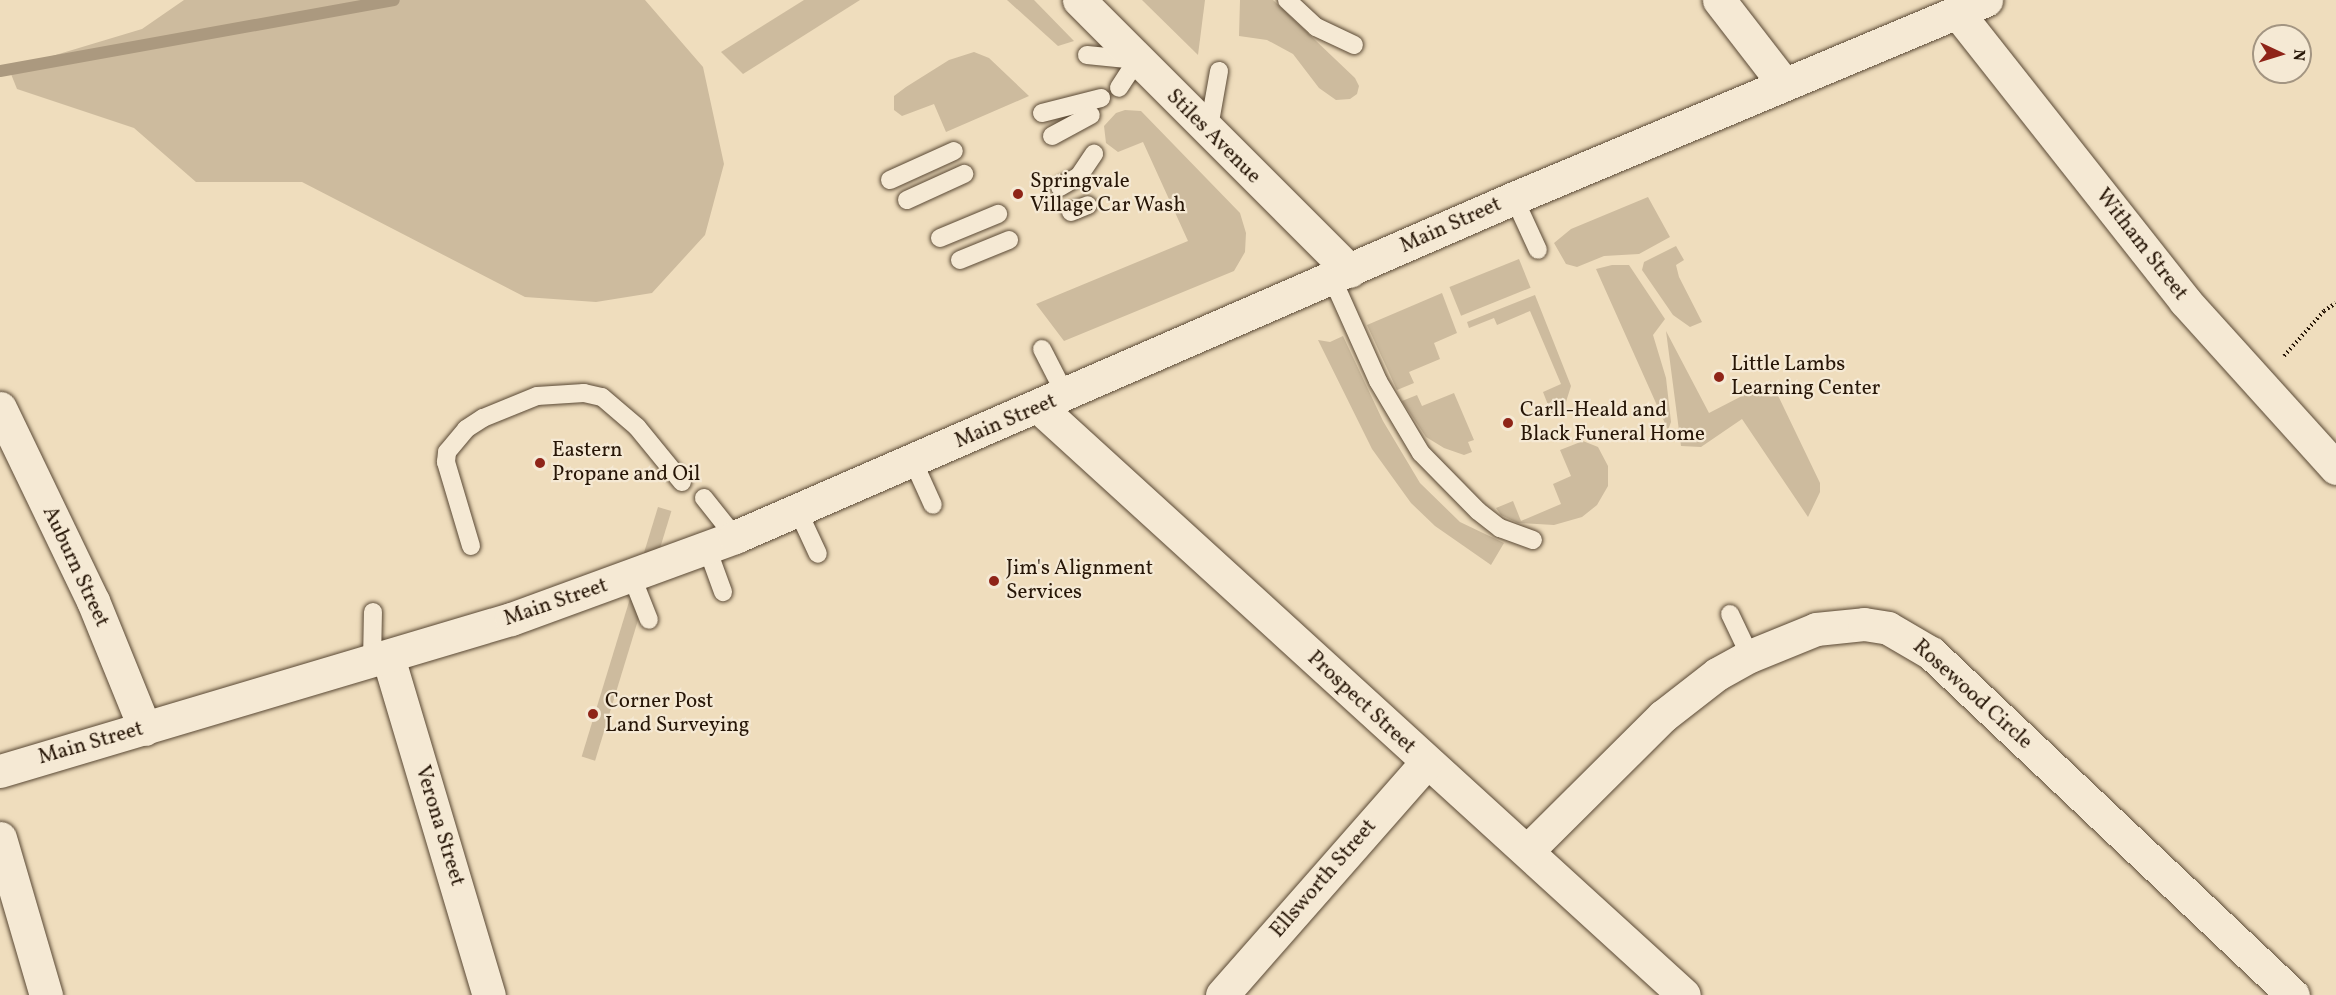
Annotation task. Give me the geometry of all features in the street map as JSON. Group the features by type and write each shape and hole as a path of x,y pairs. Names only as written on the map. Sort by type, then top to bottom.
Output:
{"street":[{"name":"Stiles Avenue","path":"1079,0 1341,275"},
{"path":"1719,0 1784,84"},
{"name":"Main Street","path":"0,771 380,660 632,577 721,543 1053,402 1515,198 1971,6"},
{"name":"Witham Street","path":"1971,6 2185,301 2336,468"},
{"name":"Prospect Street","path":"1053,402 1425,763 1529,849 1684,995"},
{"name":"Auburn Street","path":"0,408 93,601 145,729"},
{"name":"Rosewood Circle","path":"1529,849 1663,716 1718,674 1750,656 1816,629 1841,625 1888,628 1911,638 1976,695 2293,995"},
{"name":"Verona Street","path":"380,660 440,796 489,995"},
{"name":"Ellsworth Street","path":"1222,995 1425,763"},
{"path":"0,838 46,995"}],"lane":[{"path":"1287,0 1316,27 1354,45"},
{"path":"1087,55 1137,60 1119,88"},
{"path":"1208,133 1219,71"},
{"path":"1042,112 1101,98"},
{"path":"1052,136 1091,115"},
{"path":"890,180 954,151"},
{"path":"1060,187 1079,176 1094,154"},
{"path":"907,200 964,174"},
{"path":"1515,198 1538,250"},
{"path":"940,238 998,214"},
{"path":"960,260 1009,240"},
{"path":"1341,275 1378,381 1421,453 1500,528 1533,540"},
{"path":"1042,349 1053,402"},
{"path":"471,546 446,462 447,452 466,429 483,418 537,396 584,393 602,397 637,427 682,482"},
{"path":"913,461 933,505"},
{"path":"704,498 721,543 723,592"},
{"path":"798,511 818,554"},
{"path":"632,577 649,620"},
{"path":"373,612 380,660"},
{"path":"1730,614 1750,656"}],"shaded area":[{"path":"184,0 645,0 703,67 724,164 705,235 652,293 596,302 525,297 302,182 196,182 134,128 17,89 9,69 142,29"},
{"path":"804,0 860,0 743,74 721,52"},
{"path":"1007,0 1034,0 1074,41 1058,46"},
{"path":"1142,0 1205,0 1198,55"},
{"path":"1240,0 1273,0 1355,78 1359,86 1357,94 1350,99 1336,100 1319,88 1293,54 1267,40 1239,36"},
{"path":"974,52 989,58 1029,96 946,132 934,104 902,116 894,110 894,96 906,87 949,60"},
{"path":"1125,110 1141,111 1240,213 1246,233 1245,252 1234,271 1064,341 1036,304 1188,241 1143,142 1118,152 1106,143 1104,126 1116,113"},
{"path":"1648,197 1670,237 1639,254 1604,256 1577,267 1566,264 1554,243 1571,229"},
{"path":"1676,246 1684,260 1676,265 1679,277 1702,322 1690,327 1673,315 1642,270 1644,262"},
{"path":"1519,259 1531,288 1461,316 1449,287"},
{"path":"1612,265 1629,265 1665,319 1653,335 1666,378 1671,422 1668,430 1596,269"},
{"path":"1442,293 1457,333 1434,343 1440,359 1409,372 1414,383 1397,390 1367,325"},
{"path":"1535,295 1571,386 1565,405 1552,415 1543,392 1561,384 1530,311 1497,325 1494,318 1469,328 1467,322"},
{"path":"1666,331 1709,413 1771,381 1820,483 1820,492 1808,517 1742,419 1701,447 1681,446"},
{"path":"1343,336 1383,421 1420,483 1460,522 1504,543 1491,565 1435,526 1411,503 1372,449 1318,340 1330,342"},
{"path":"1454,393 1474,440 1468,442 1472,452 1464,455 1444,448 1426,437 1402,401 1417,395 1422,406"},
{"path":"1583,441 1598,447 1608,466 1608,486 1597,505 1582,517 1554,525 1518,523 1501,515 1496,508 1513,501 1521,521 1561,504 1553,484 1571,476 1560,450"},
{"path":"658,507 671,511 595,761 582,757"}],"waterway":[{"path":"0,71 394,0"}],"place":[{"name":"Springvale Village Car Wash","path":"1018,194"},
{"name":"Little Lambs Learning Center","path":"1719,377"},
{"name":"Carll-Heald and Black Funeral Home","path":"1508,423"},
{"name":"Eastern Propane and Oil","path":"540,463"},
{"name":"Jim's Alignment Services","path":"994,581"},
{"name":"Corner Post Land Surveying","path":"593,714"}]}
